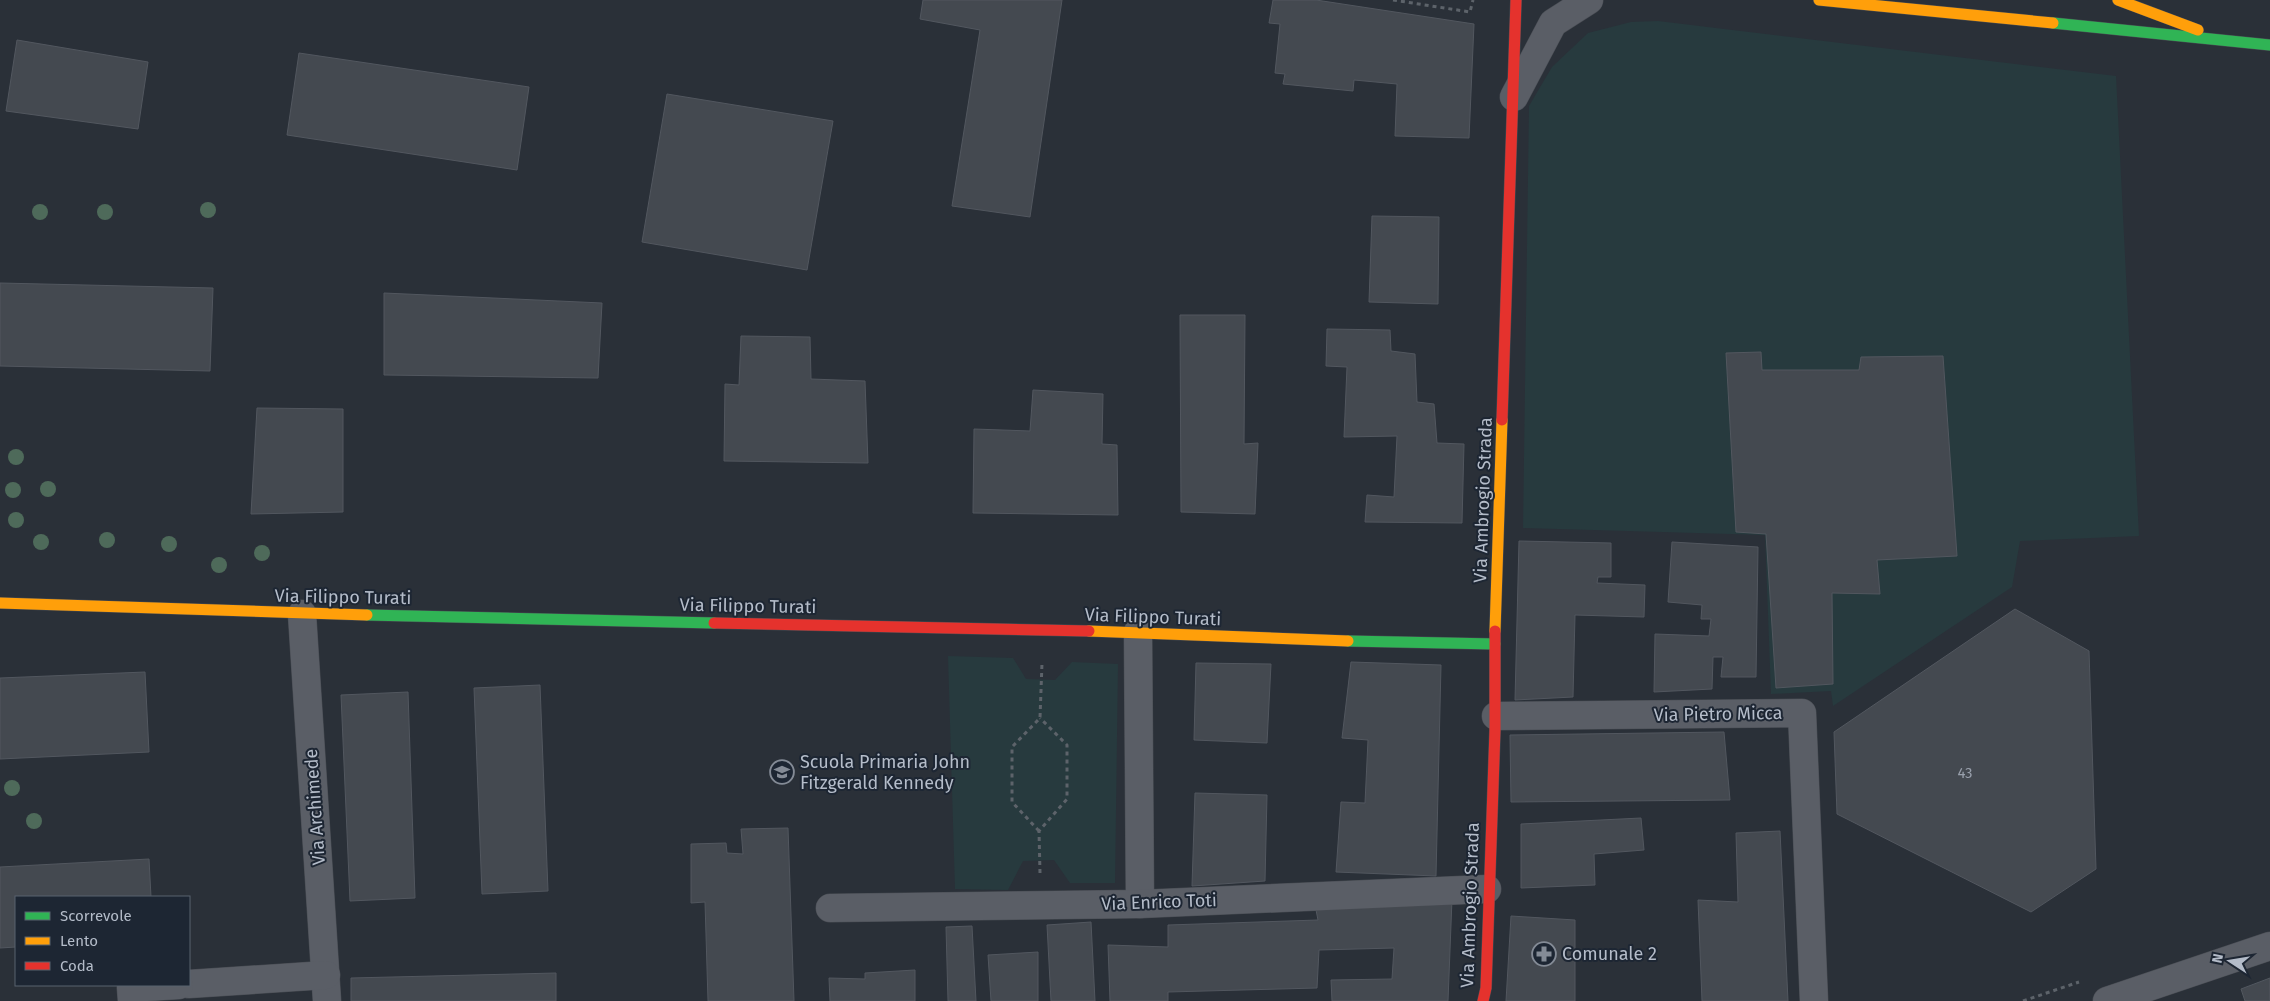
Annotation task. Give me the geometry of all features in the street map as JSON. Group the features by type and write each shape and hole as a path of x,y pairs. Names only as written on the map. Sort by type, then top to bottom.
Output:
{"street":[{"name":"Via Ambrogio Strada","path":"1483,1001 1486,988 1487,889 1496,716 1495,644 1516,0"},
{"path":"1514,97 1553,23 1589,0"},
{"path":"1819,0 2270,46"},
{"path":"2118,0 2234,43"},
{"name":"Via Filippo Turati","path":"0,603 302,614 1138,632 1254,639 1495,644"},
{"name":"Via Archimede","path":"302,614 326,988"},
{"path":"1138,632 1140,904"},
{"name":"Via Pietro Micca","path":"1496,716 1802,713 1814,1001"},
{"name":"Via Enrico Toti","path":"830,908 1140,904 1487,889"},
{"path":"2107,1001 2270,946"},
{"path":"190,984 326,988"},
{"path":"132,1001 131,988 163,986"}],"path":[{"path":"1393,0 1470,12 1473,0"},
{"path":"1039,830 1012,802 1012,747 1040,718 1044,630"},
{"path":"1040,718 1067,745 1067,799 1039,830 1040,905"}],"green space":[{"path":"1658,21 2116,76 2139,536 2020,541 2012,587 1833,706 1831,691 1771,694 1765,535 1523,528 1529,106 1552,67 1588,33 1631,22"},
{"path":"948,656 1013,658 1026,679 1055,680 1072,662 1118,664 1115,883 1070,883 1054,860 1023,861 1008,890 955,889"}],"building":[{"path":"923,0 1062,0 1030,217 952,206 980,30 920,19"},
{"path":"1273,0 1316,0 1474,24 1469,138 1395,136 1397,84 1354,80 1353,91 1283,84 1285,74 1275,73 1280,24 1269,23"},
{"path":"17,40 148,62 138,129 6,111"},
{"path":"299,53 529,87 517,170 287,135"},
{"path":"667,94 833,121 807,270 642,242"},
{"path":"1372,216 1439,217 1438,304 1369,302"},
{"path":"0,283 213,288 210,371 0,366"},
{"path":"384,293 602,303 598,378 384,375"},
{"path":"1180,315 1245,315 1244,444 1258,443 1255,514 1181,512"},
{"path":"1327,329 1390,330 1391,351 1415,354 1417,402 1434,404 1437,443 1464,444 1462,523 1365,522 1367,495 1394,497 1397,436 1344,437 1347,367 1326,366"},
{"path":"741,336 810,337 811,379 865,381 868,463 724,461 725,384 739,385"},
{"path":"1761,352 1762,370 1859,370 1861,357 1943,356 1957,556 1877,560 1880,594 1832,593 1833,684 1776,688 1766,534 1736,532 1726,353"},
{"path":"1033,390 1103,394 1102,444 1117,445 1118,515 973,513 974,429 1030,431"},
{"path":"257,408 343,409 343,512 251,514"},
{"path":"1519,541 1611,543 1611,577 1598,577 1597,583 1645,585 1644,617 1575,615 1573,697 1515,700"},
{"path":"1672,542 1758,547 1756,677 1721,677 1723,657 1713,657 1712,689 1654,692 1655,634 1709,636 1711,619 1701,619 1702,605 1668,602"},
{"path":"2015,609 2089,651 2096,869 2031,912 1837,814 1834,732"},
{"path":"1351,662 1441,665 1436,876 1336,872 1341,802 1365,803 1368,740 1342,738"},
{"path":"1196,663 1271,664 1267,743 1194,740"},
{"path":"145,672 149,752 0,759 0,678"},
{"path":"540,685 548,891 482,894 474,688"},
{"path":"408,692 415,898 350,901 341,695"},
{"path":"1724,732 1730,800 1511,802 1510,735"},
{"path":"1195,793 1267,795 1265,881 1192,886"},
{"path":"1641,818 1644,850 1594,854 1595,885 1521,888 1521,824"},
{"path":"788,828 794,1001 708,1001 705,902 691,903 691,844 726,843 727,853 743,854 741,829"},
{"path":"1780,831 1788,1001 1702,1001 1698,900 1738,902 1736,833"},
{"path":"149,859 151,896 15,896 15,947 0,948 0,867"},
{"path":"1452,899 1448,1001 1332,1001 1331,980 1392,979 1394,948 1319,950 1317,988 1168,992 1168,1001 1110,1001 1108,945 1168,947 1168,925 1318,920 1315,905"},
{"path":"1511,916 1575,920 1575,1001 1506,1001"},
{"path":"1091,922 1095,1001 1051,1001 1047,925"},
{"path":"972,926 976,1001 948,1001 946,927"},
{"path":"1038,952 1038,1001 991,1001 988,955"},
{"path":"915,970 915,1001 830,1001 829,978 865,979 865,973"},
{"path":"556,973 556,1001 351,1001 351,978"},
{"path":"2270,978 2270,1001 2245,1001 2241,989"}],"traffic: fast":[{"path":"2053,23 2270,45"},
{"path":"367,615 714,623"},
{"path":"1348,641 1495,644"}],"traffic: slow":[{"path":"1819,0 2053,23"},
{"path":"2118,0 2198,30"},
{"path":"1495,631 1502,420"},
{"path":"0,603 367,615"},
{"path":"1089,631 1348,641"}],"traffic: jam":[{"path":"1502,420 1516,0"},
{"path":"714,623 1089,631"},
{"path":"1483,1001 1486,988 1495,730 1495,631"}],"place":[{"name":"Scuola Primaria John Fitzgerald Kennedy","path":"782,772"},
{"name":"Comunale 2","path":"1544,954"}]}
